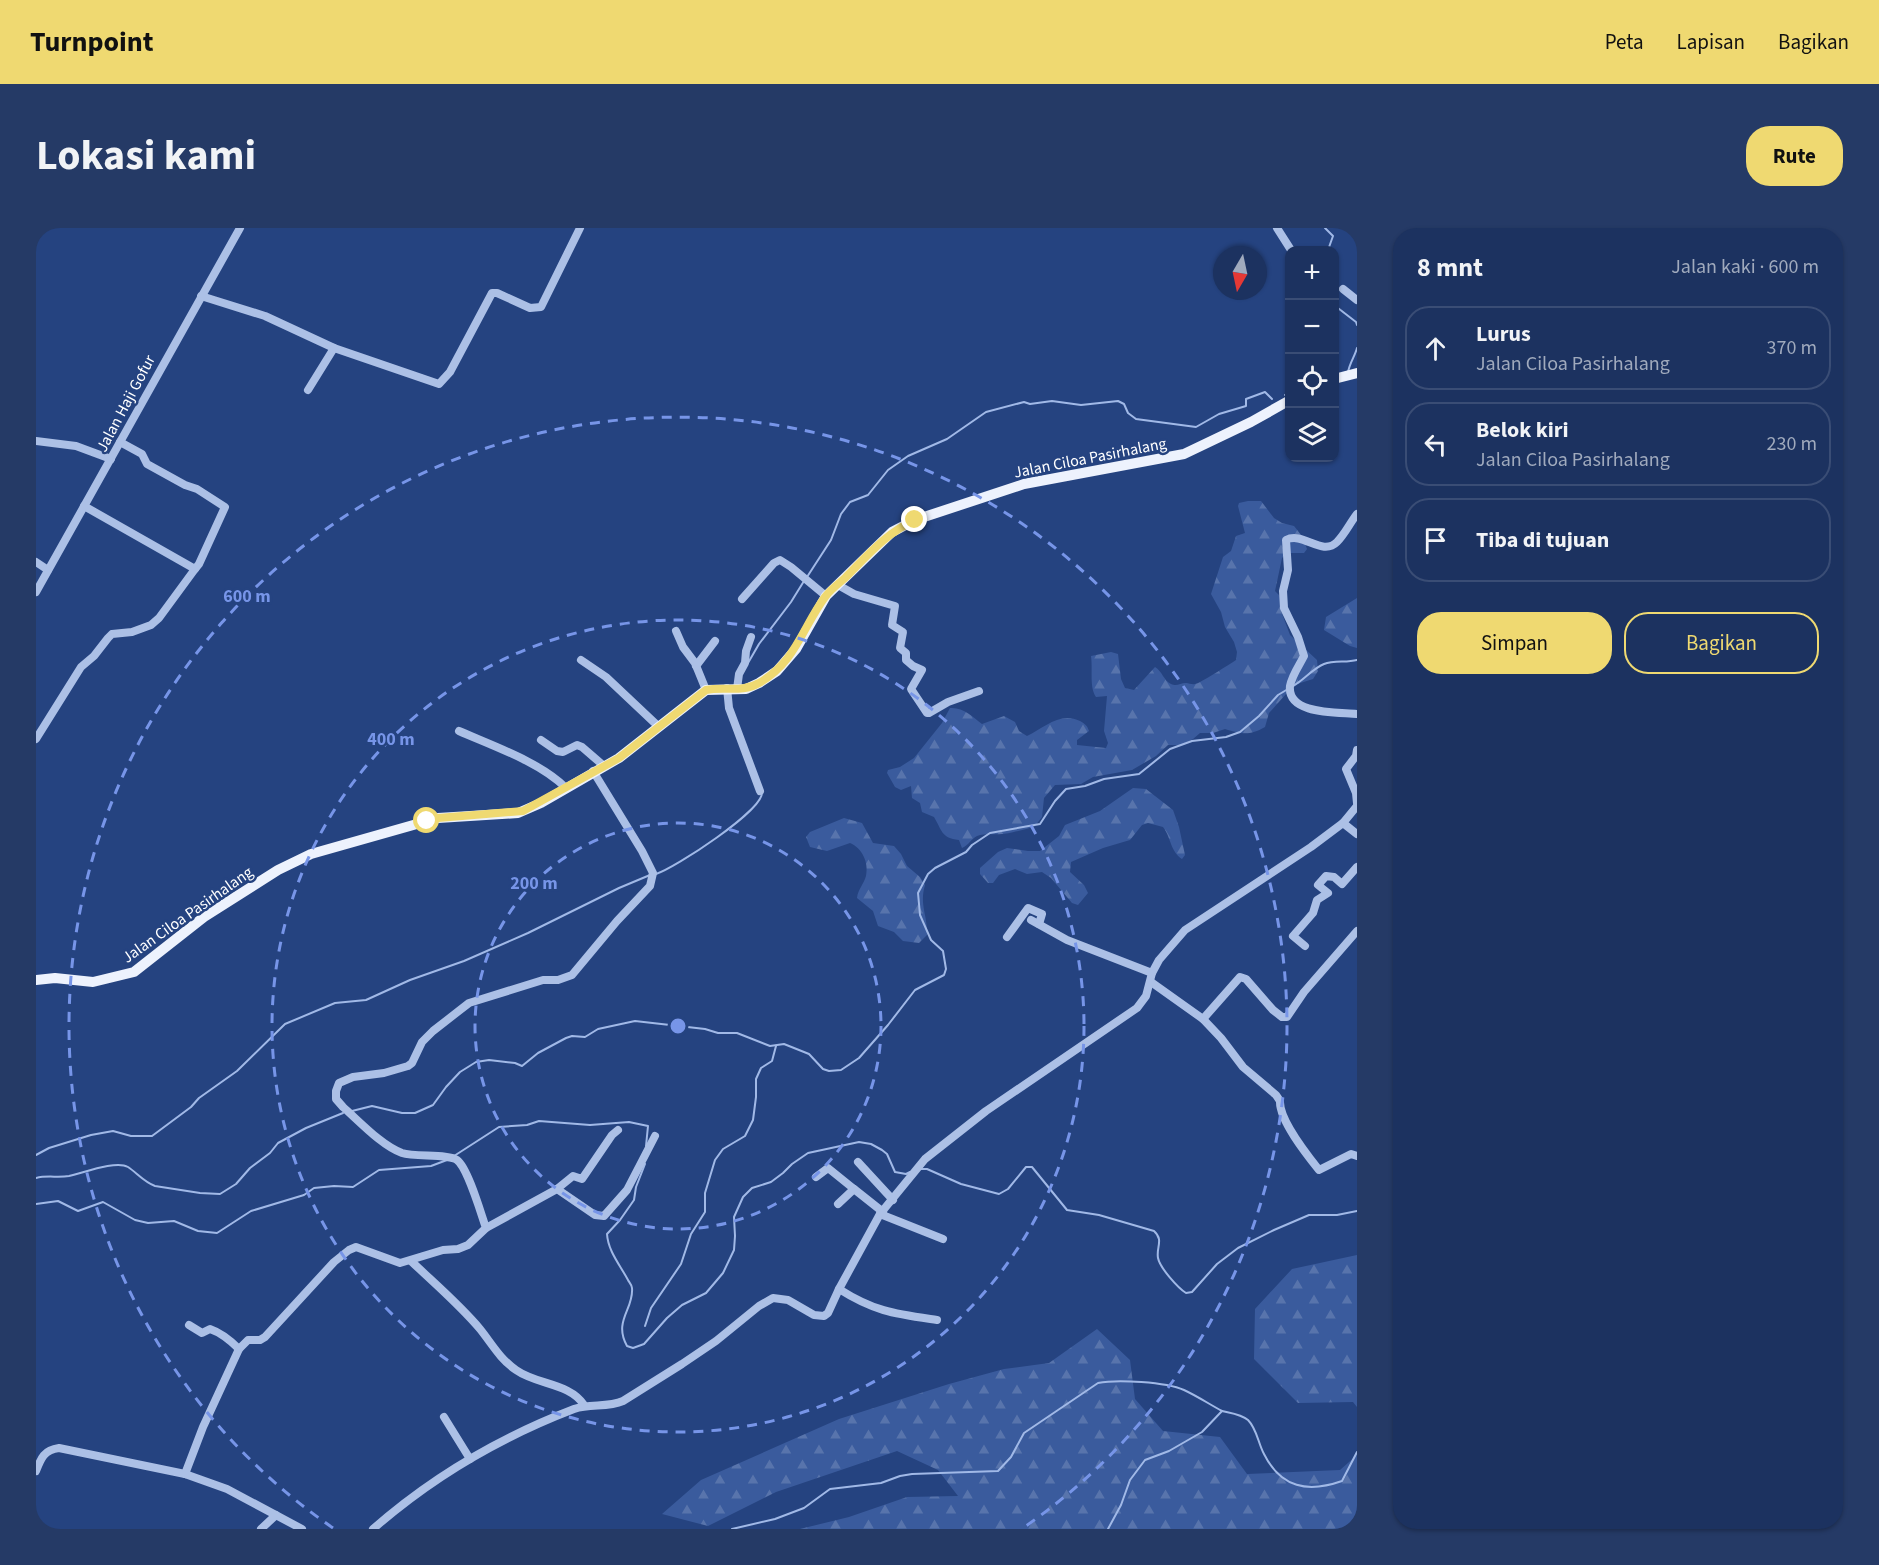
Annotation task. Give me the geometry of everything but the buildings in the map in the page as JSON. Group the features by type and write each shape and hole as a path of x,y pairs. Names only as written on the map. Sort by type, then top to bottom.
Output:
{"main road":[{"path":"1339,378 1357,373"},
{"name":"Jalan Ciloa Pasirhalang","path":"36,980 55,978 93,982 134,972 204,917 278,870 311,854 438,818 518,813 619,758 706,690 746,688 759,683 777,671 796,649 826,596 892,532 915,520 1024,483 1184,454 1285,403"}],"street":[{"name":"Jalan Haji Gofur","path":"36,592 240,228"},
{"path":"201,296 265,316 334,348 372,359 434,384 441,383 450,372 492,293 497,293 530,308 541,307 580,228"},
{"path":"1277,228 1288,246"},
{"path":"1343,289 1357,300"},
{"path":"308,390 334,348"},
{"path":"36,441 76,446 111,459"},
{"path":"36,739 81,668 112,634 132,632 159,618 195,569 225,507 147,464 142,454 120,442"},
{"path":"84,506 195,569"},
{"path":"1357,514 1330,548 1293,538 1286,540 1288,570 1283,591 1286,614 1298,637 1304,656 1290,684 1292,698 1307,708 1357,714"},
{"path":"742,599 774,563 780,561 791,567 826,596"},
{"path":"36,562 48,570"},
{"path":"838,585 854,594 895,606 892,625 903,632 900,648 906,653 906,660 922,670 911,689 927,713 948,702 979,691"},
{"path":"676,631 682,647 696,666 706,690"},
{"path":"750,637 745,663 732,689 729,708 760,791"},
{"path":"696,666 715,641"},
{"path":"581,660 606,677 659,727"},
{"path":"459,731 525,762 553,777 566,788"},
{"path":"486,1228 473,1192 457,1160 450,1157 410,1155 393,1149 343,1107 336,1099 336,1091 339,1083 347,1079 384,1073 408,1066 412,1063 422,1042 469,1003 531,983 558,980 572,975 650,886 653,873 599,768 582,747 577,746 563,752 557,751 541,740"},
{"path":"373,1529 394,1510 470,1459 548,1420 584,1405 608,1406 623,1401 707,1347 759,1306 773,1298 788,1300 807,1312 824,1316 828,1313 881,1213 925,1159 986,1111 1137,1008 1146,996 1159,960 1185,930 1311,848 1343,823 1357,805 1356,793 1346,769 1356,756 1357,750"},
{"path":"1343,823 1357,834"},
{"path":"1305,946 1293,936 1313,912 1317,900 1328,893 1318,885 1326,876 1342,884 1357,867"},
{"path":"1007,937 1028,908 1042,914 1035,922 1067,940 1152,978 1203,1019 1243,1067 1280,1101 1280,1108 1297,1141 1319,1170 1351,1154 1357,1155"},
{"path":"1203,1019 1240,977 1246,979 1279,1015 1284,1018 1288,1017 1297,1000 1357,931"},
{"path":"185,1474 203,1427 239,1349 248,1340 260,1340 265,1337 334,1262 349,1250 356,1247 362,1248 396,1263 468,1245 486,1228 557,1189 573,1176 581,1179 585,1176 612,1135 618,1130"},
{"path":"557,1189 595,1215 604,1216 627,1190 655,1137"},
{"path":"858,1162 893,1200"},
{"path":"816,1177 828,1168 881,1213 943,1239"},
{"path":"838,1204 854,1189"},
{"path":"411,1261 480,1329 495,1351 511,1366 529,1378 572,1392 579,1396 584,1405"},
{"path":"839,1289 856,1300 890,1313 937,1320"},
{"path":"189,1325 202,1333 210,1329 214,1330 231,1340 239,1349"},
{"path":"444,1417 470,1459"},
{"path":"36,1471 39,1455 59,1448 185,1474 227,1489 302,1529"},
{"path":"261,1529 276,1515"}],"green space":[{"path":"1261,501 1274,518 1294,526 1302,536 1307,549 1304,553 1287,553 1282,558 1275,591 1282,598 1281,611 1290,635 1317,660 1318,671 1313,679 1294,685 1269,713 1265,727 1250,733 1225,729 1213,733 1200,733 1181,745 1168,745 1156,756 1132,770 1093,777 1081,784 1055,785 1044,798 1042,817 1035,826 1004,834 977,836 962,848 959,840 943,833 934,817 922,812 920,803 912,798 911,786 901,790 895,787 887,773 888,770 900,767 914,758 942,723 950,708 963,711 982,724 1004,716 1015,722 1019,731 1027,736 1059,719 1073,718 1085,724 1089,731 1077,740 1077,745 1106,748 1108,743 1104,731 1107,696 1096,697 1094,693 1091,656 1111,652 1118,654 1121,679 1125,688 1134,690 1155,667 1171,684 1194,684 1236,660 1237,652 1234,642 1211,594 1223,557 1231,551 1236,536 1245,533 1238,506 1239,503"},
{"path":"1357,598 1357,648 1324,630 1326,617"},
{"path":"1133,788 1146,789 1173,810 1185,855 1182,859 1175,852 1163,827 1148,823 1142,825 1130,840 1103,848 1071,862 1070,872 1084,885 1088,893 1078,905 1072,903 1051,878 1042,872 1027,874 1015,869 999,875 993,883 988,883 980,874 980,868 998,852 1007,848 1040,851 1059,836 1065,825 1100,811"},
{"path":"844,818 862,823 873,843 894,846 907,866 920,877 925,885 923,905 927,935 919,943 903,941 894,932 878,926 873,911 857,898 867,871 858,848 850,843 827,851 810,847 806,837 810,832"},
{"path":"1357,1255 1357,1407 1353,1402 1298,1403 1254,1359 1255,1309 1292,1269"},
{"path":"1097,1329 1130,1360 1135,1399 1163,1431 1220,1437 1247,1474 1340,1470 1357,1455 1357,1529 800,1529 849,1517 907,1497 958,1496 938,1470 897,1451 776,1492 708,1526 662,1514 701,1480 839,1419 1004,1369 1049,1363"}],"waterway":[{"path":"1325,228 1333,236 1329,246"},
{"path":"1339,309 1357,325"},
{"path":"1348,372 1357,348"},
{"path":"807,577 831,540 841,514 850,502 868,495 888,470 908,456 947,439 986,412 1024,402 1030,404 1052,401 1081,405 1118,401 1124,404 1128,413 1136,419 1196,427 1219,414 1246,406 1246,399 1265,392 1272,399"},
{"path":"748,663 804,581"},
{"path":"1293,686 1324,664 1357,660"},
{"path":"352,1111 372,1106 402,1113 415,1113 433,1105 460,1072 476,1062 489,1060 522,1066 538,1053 566,1038 585,1037 598,1029 635,1021 705,1029 718,1033 737,1033 770,1046 784,1044 809,1054 823,1069 841,1070 859,1058 915,990 944,975 946,969 943,951 931,940 920,915 918,893 928,874 935,868 966,852 990,833 1040,824 1066,789 1085,786 1104,779 1139,774 1170,749 1192,741 1226,737 1240,732 1278,695 1288,689"},
{"path":"656,874 717,838 749,812 759,800 762,792"},
{"path":"36,1155 49,1148 113,1131 131,1136 152,1136 237,1071 285,1024 335,1003 366,1000 410,980 464,961 650,875"},
{"path":"645,1326 651,1308 681,1264 691,1234 705,1212 705,1193 715,1160 723,1149 745,1136 753,1120 756,1079 761,1068 772,1061 776,1046"},
{"path":"36,1178 69,1176 108,1166 123,1165 155,1186 220,1194 236,1184 278,1143 306,1128 343,1113"},
{"path":"454,1156 499,1127 527,1125 539,1121 590,1125 629,1122 648,1126 646,1146"},
{"path":"645,1164 636,1187 634,1200 607,1234 612,1252 632,1287 632,1295 622,1329 627,1346 633,1348 644,1344 682,1305 706,1293 723,1273 734,1250 734,1217 743,1197 752,1188 771,1182 808,1153 859,1142 871,1144 887,1154 895,1172 906,1174 910,1172"},
{"path":"36,1204 58,1201 78,1211 103,1202 135,1220 148,1223 174,1221 198,1231 217,1233 251,1211 304,1195 314,1188 353,1187 379,1170 431,1166 447,1160"},
{"path":"920,1169 927,1169 961,1184 999,1194 1008,1189 1026,1167 1032,1167 1067,1210 1099,1215 1154,1231 1159,1237 1159,1262 1186,1293 1192,1292 1217,1264 1238,1248 1274,1230 1309,1215 1337,1215 1357,1211"},
{"path":"732,1529 775,1519 804,1508 830,1489 881,1483 912,1474 998,1471 1011,1457 1024,1433 1098,1383 1141,1382 1176,1387 1222,1411"},
{"path":"1108,1529 1121,1505 1130,1480 1145,1460 1169,1451 1202,1432 1222,1411 1248,1420 1271,1465 1287,1481 1297,1485 1318,1487 1342,1481 1357,1452"}],"route":[{"path":"427,821 438,818 523,811 619,758 690,700 706,690 742,689 759,683 777,671 796,649 826,596 892,532 915,520"}]}
